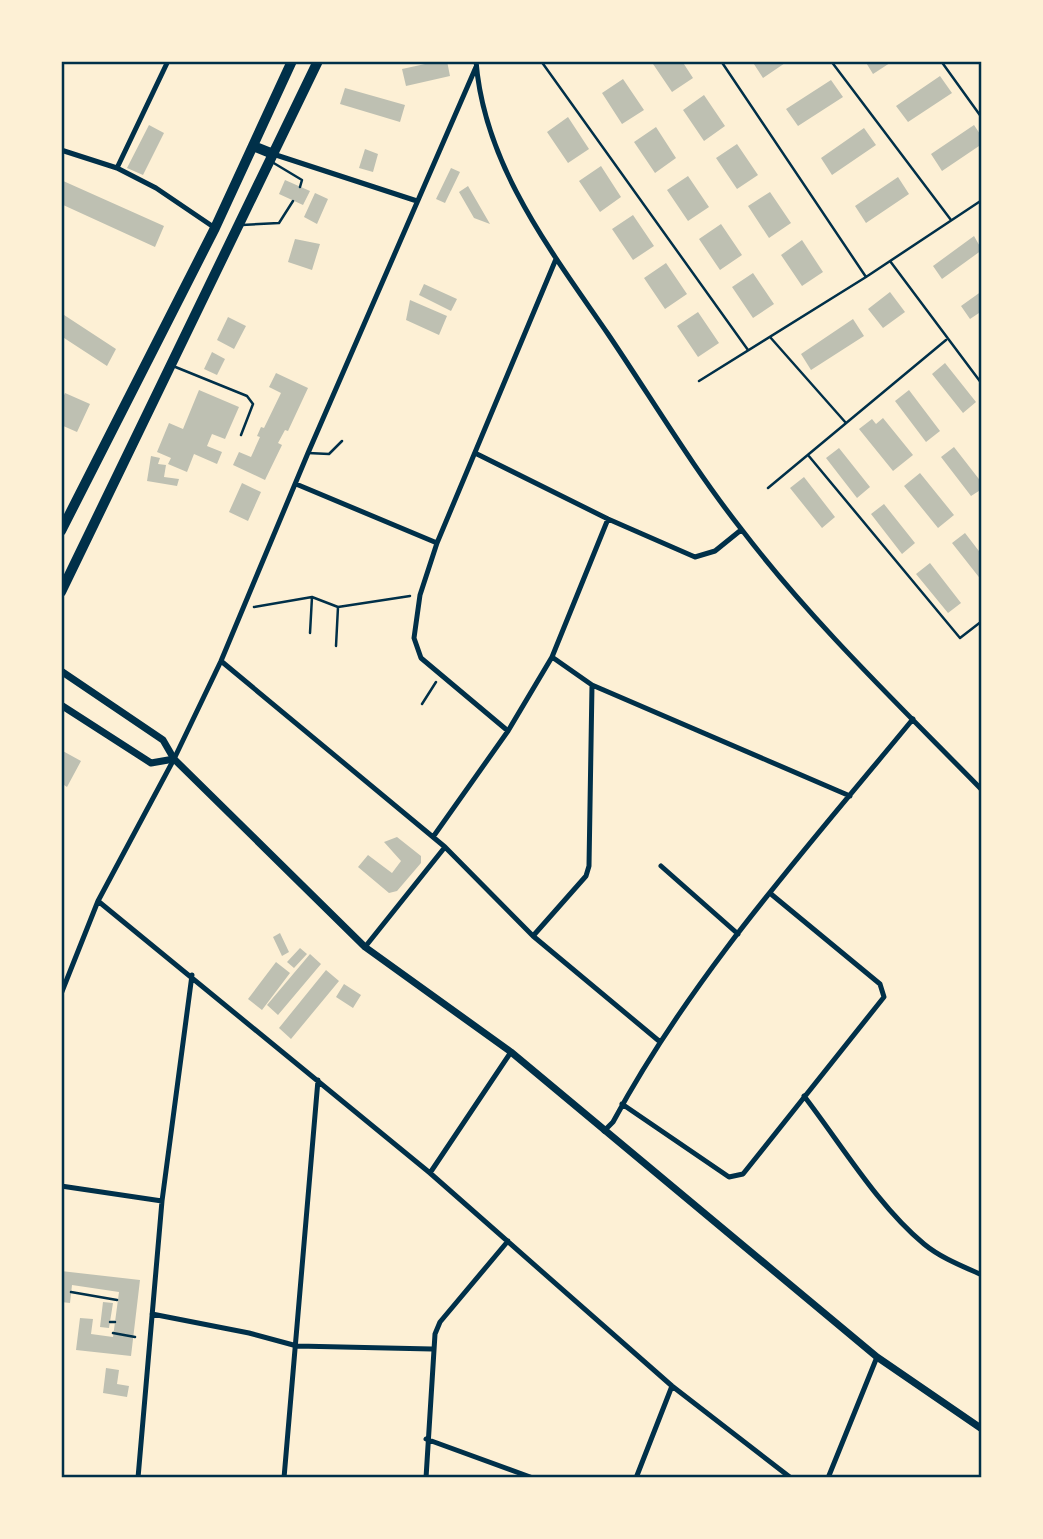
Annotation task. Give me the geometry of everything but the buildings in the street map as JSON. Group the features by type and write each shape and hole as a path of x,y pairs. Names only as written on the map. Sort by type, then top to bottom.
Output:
{"highway":[{"path":"61,531 215,228 292,61"},
{"path":"61,592 318,61"},
{"path":"253,146 271,158"}],"street":[{"path":"117,167 168,61"},
{"path":"61,994 98,901 174,759 220,661 476,64"},
{"path":"476,64 495,149 556,259 741,530 807,606 982,790"},
{"path":"61,150 117,167 156,188 215,228"},
{"path":"271,158 417,201"},
{"path":"508,731 441,677 416,649 414,638 420,595 437,543 477,454 556,259"},
{"path":"477,454 608,519 695,557 715,551 741,530"},
{"path":"296,484 437,543"},
{"path":"433,837 508,731 552,657 608,519"},
{"path":"552,657 592,685 850,796"},
{"path":"220,661 445,847 533,936 659,1041"},
{"path":"61,671 163,740 174,759 365,947 511,1052 877,1357 982,1429"},
{"path":"533,936 588,872 592,685"},
{"path":"61,705 151,763 174,759"},
{"path":"604,1131 659,1041 738,934 913,719"},
{"path":"365,947 445,847"},
{"path":"661,866 738,934"},
{"path":"622,1104 729,1177 743,1174 884,997 880,984 771,894"},
{"path":"98,901 192,975 430,1174 672,1386 791,1478"},
{"path":"138,1478 162,1201 192,975"},
{"path":"430,1174 511,1052"},
{"path":"284,1478 318,1080"},
{"path":"804,1096 903,1224 926,1246 982,1275"},
{"path":"61,1186 162,1201"},
{"path":"426,1478 432,1349 440,1322 508,1241"},
{"path":"152,1314 249,1333 297,1346 432,1349"},
{"path":"828,1478 877,1357"},
{"path":"636,1478 672,1386"},
{"path":"426,1438 533,1478"}],"lane":[{"path":"541,61 748,351"},
{"path":"721,61 866,277"},
{"path":"831,61 951,220"},
{"path":"941,61 982,118"},
{"path":"271,158 302,180 300,187"},
{"path":"699,381 866,277 982,200"},
{"path":"239,225 279,223 293,201"},
{"path":"890,261 946,340 982,384"},
{"path":"770,337 846,423"},
{"path":"768,488 946,340"},
{"path":"170,365 247,396 253,404 241,435"},
{"path":"308,453 329,454 342,441"},
{"path":"808,455 960,638 982,621"}],"path":[{"path":"242,611 268,603 312,597 338,607 420,595"},
{"path":"310,633 312,597"},
{"path":"336,646 338,607"},
{"path":"422,704 441,677"},
{"path":"83,1294 84,1287"},
{"path":"71,1292 117,1300"},
{"path":"113,1333 135,1337"}]}
